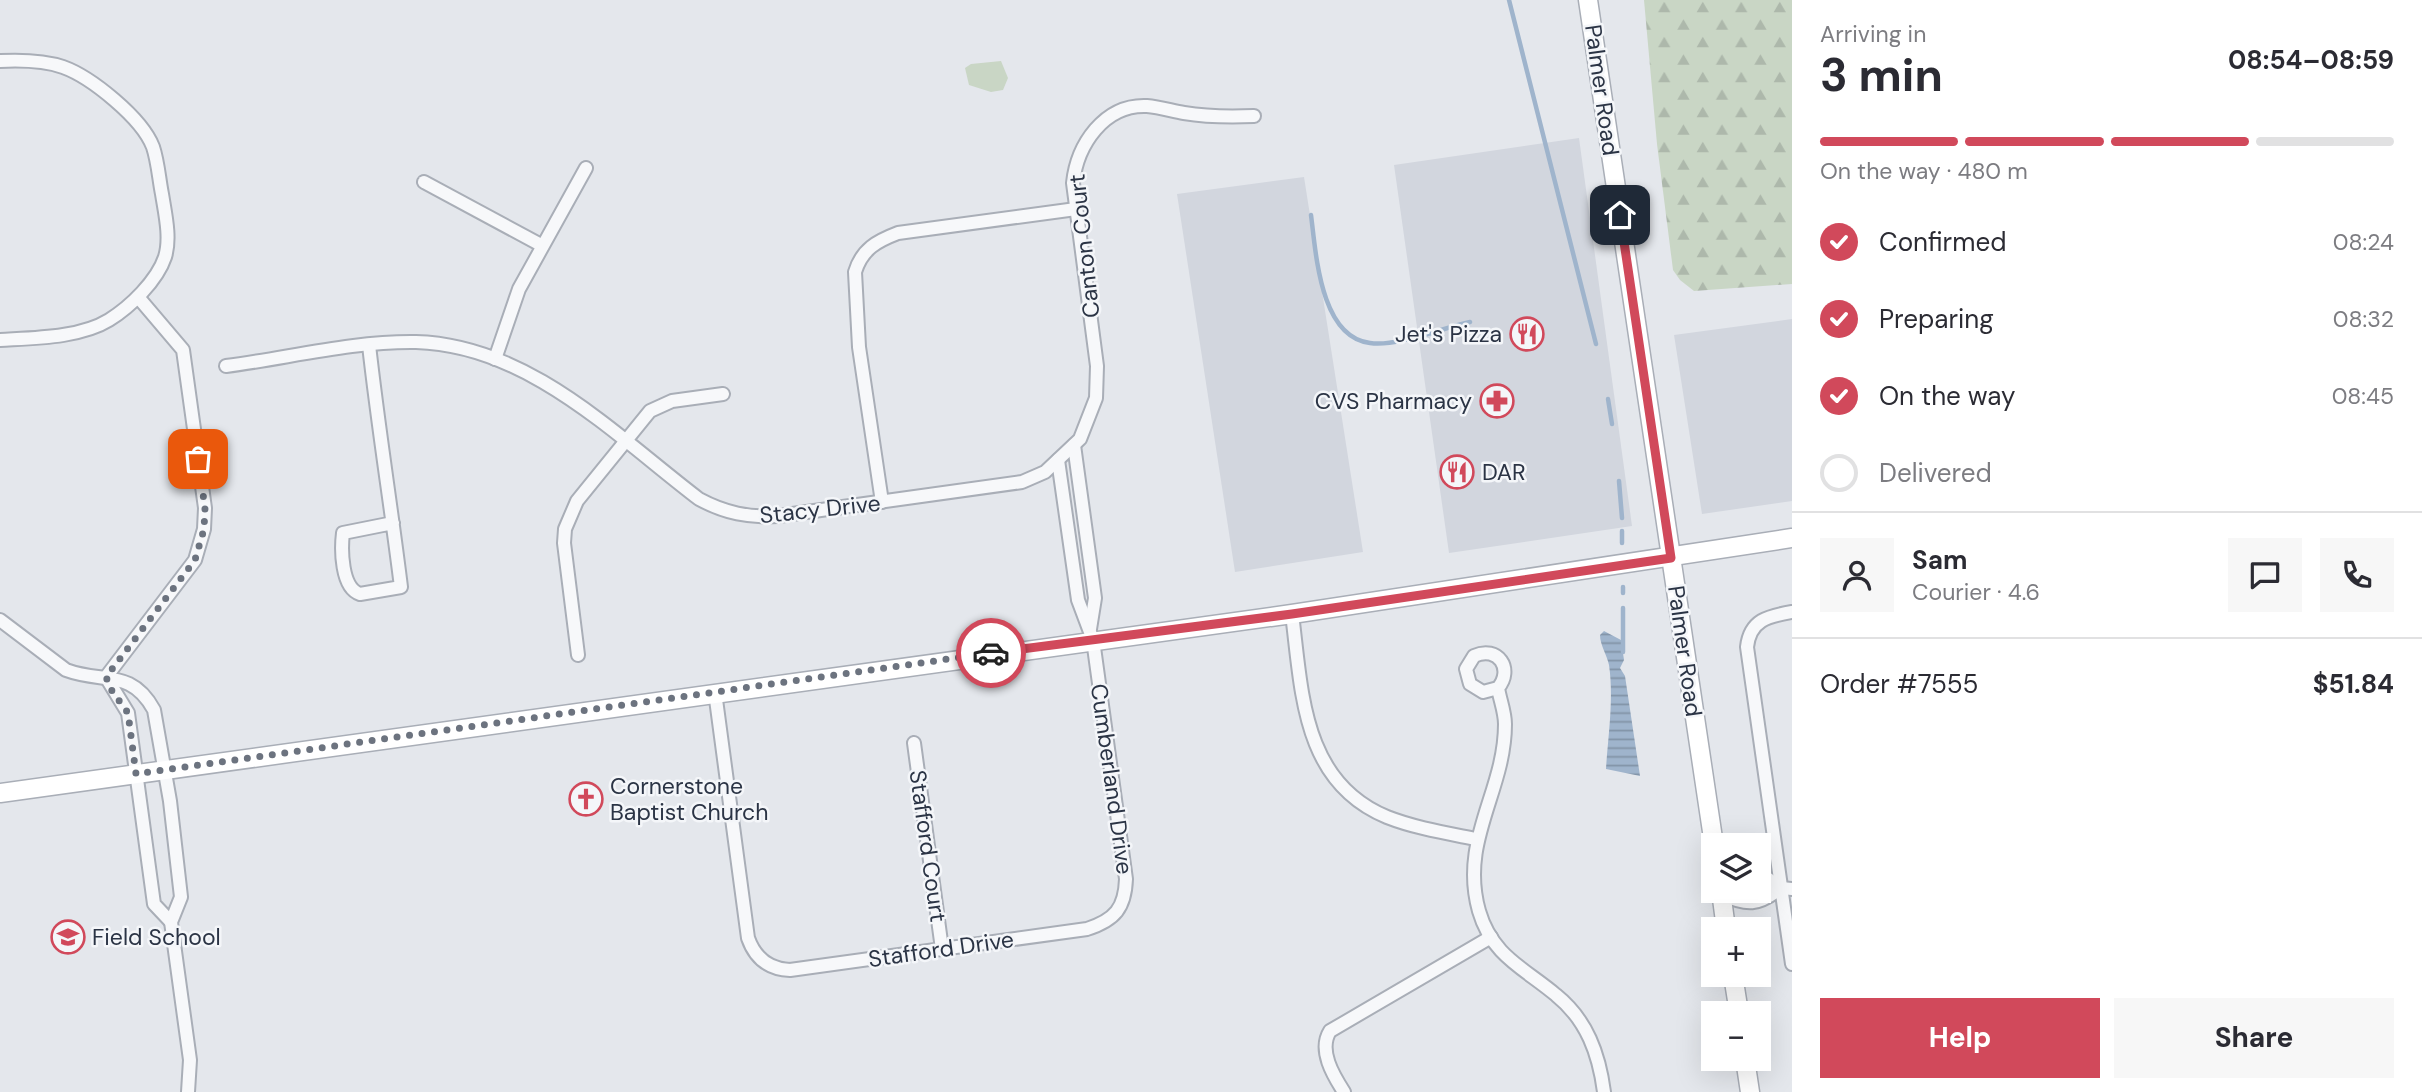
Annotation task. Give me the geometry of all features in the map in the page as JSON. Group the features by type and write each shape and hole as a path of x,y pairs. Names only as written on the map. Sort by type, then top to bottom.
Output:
{"main road":[{"name":"Palmer Road","path":"1588,0 1712,833"},
{"path":"0,793 715,691 1091,634 1292,614 1789,539"},
{"path":"1747,1071 1750,1092"}],"street":[{"path":"0,61 43,61 79,76 127,113 152,146 164,209 167,243 160,266 138,297 109,320 86,330 0,340"},
{"name":"Canton Court","path":"1058,460 1074,445 1092,415 1098,379 1073,183 1081,148 1101,123 1116,114 1146,106 1224,117 1254,116"},
{"path":"495,359 511,307 541,245 586,168"},
{"path":"424,181 541,245"},
{"path":"882,502 859,347 855,272 859,260 876,242 898,233 1076,209"},
{"path":"106,677 195,560 204,529 205,508 183,350 138,297"},
{"name":"Stacy Drive","path":"226,366 397,342 437,344 495,359 556,389 699,499 737,514 775,516 1022,482 1045,472 1058,460"},
{"path":"369,345 393,523 401,587 354,592 347,582 343,533 393,523"},
{"path":"578,655 564,556 565,528 577,500 650,411 663,403 723,394"},
{"path":"1074,445 1095,598 1091,634"},
{"path":"1058,460 1078,600 1091,634"},
{"path":"1792,612 1760,620 1748,636 1747,647 1787,888 1792,964"},
{"path":"1292,614 1309,729 1316,750 1335,779 1357,800 1386,816 1476,839"},
{"path":"0,620 66,670 124,680 148,699 156,718 181,897 171,922 190,1060 188,1092"},
{"name":"Cumberland Drive","path":"1091,634 1126,879 1124,903 1115,915"},
{"path":"106,677 112,691 128,713 154,904 171,922"},
{"path":"1498,688 1505,721 1504,736 1499,769 1476,839 1475,895 1491,937 1516,968 1555,993 1577,1016 1598,1058 1604,1092"},
{"name":"Stafford Drive","path":"715,691 748,938 764,962 790,971 1087,929 1103,924 1115,915"},
{"path":"128,713 148,699"},
{"name":"Stafford Court","path":"914,743 943,949"},
{"path":"1771,880 1787,888"},
{"path":"1771,897 1787,888"},
{"path":"1344,1092 1326,1052 1325,1044 1330,1031 1491,937"}],"shaded area":[{"path":"1579,138 1632,526 1449,553 1394,165"},
{"path":"1304,177 1363,552 1235,572 1177,194"},
{"path":"1792,319 1792,501 1702,514 1674,335"}],"green space":[{"path":"1644,0 1792,0 1792,284 1694,291 1680,280 1673,270 1657,144"},
{"path":"1001,61 1008,78 1003,90 991,92 969,85 965,68 971,64"}],"water":[{"path":"1604,631 1621,640 1624,660 1620,668 1625,676 1640,776 1606,769 1611,691 1609,665 1600,639"}],"waterway":[{"path":"1509,0 1596,344"},
{"path":"1311,215 1324,291 1340,326 1353,337 1370,343 1393,342 1470,322"},
{"path":"1608,399 1612,424"},
{"path":"1619,481 1622,518"},
{"path":"1622,531 1622,543"},
{"path":"1623,587 1623,593"},
{"path":"1623,608 1623,652"}],"way so far":[{"path":"198,459 205,508 204,529 195,560 106,677 112,691 128,713 136,774 991,653"}],"place":[{"name":"Jet's Pizza","path":"1527,334"},
{"name":"CVS Pharmacy","path":"1497,401"},
{"name":"DAR","path":"1457,472"},
{"name":"Cornerstone Baptist Church","path":"586,799"},
{"name":"Field School","path":"68,937"}],"route":[{"path":"991,653 1292,614 1671,558 1620,215"}]}
